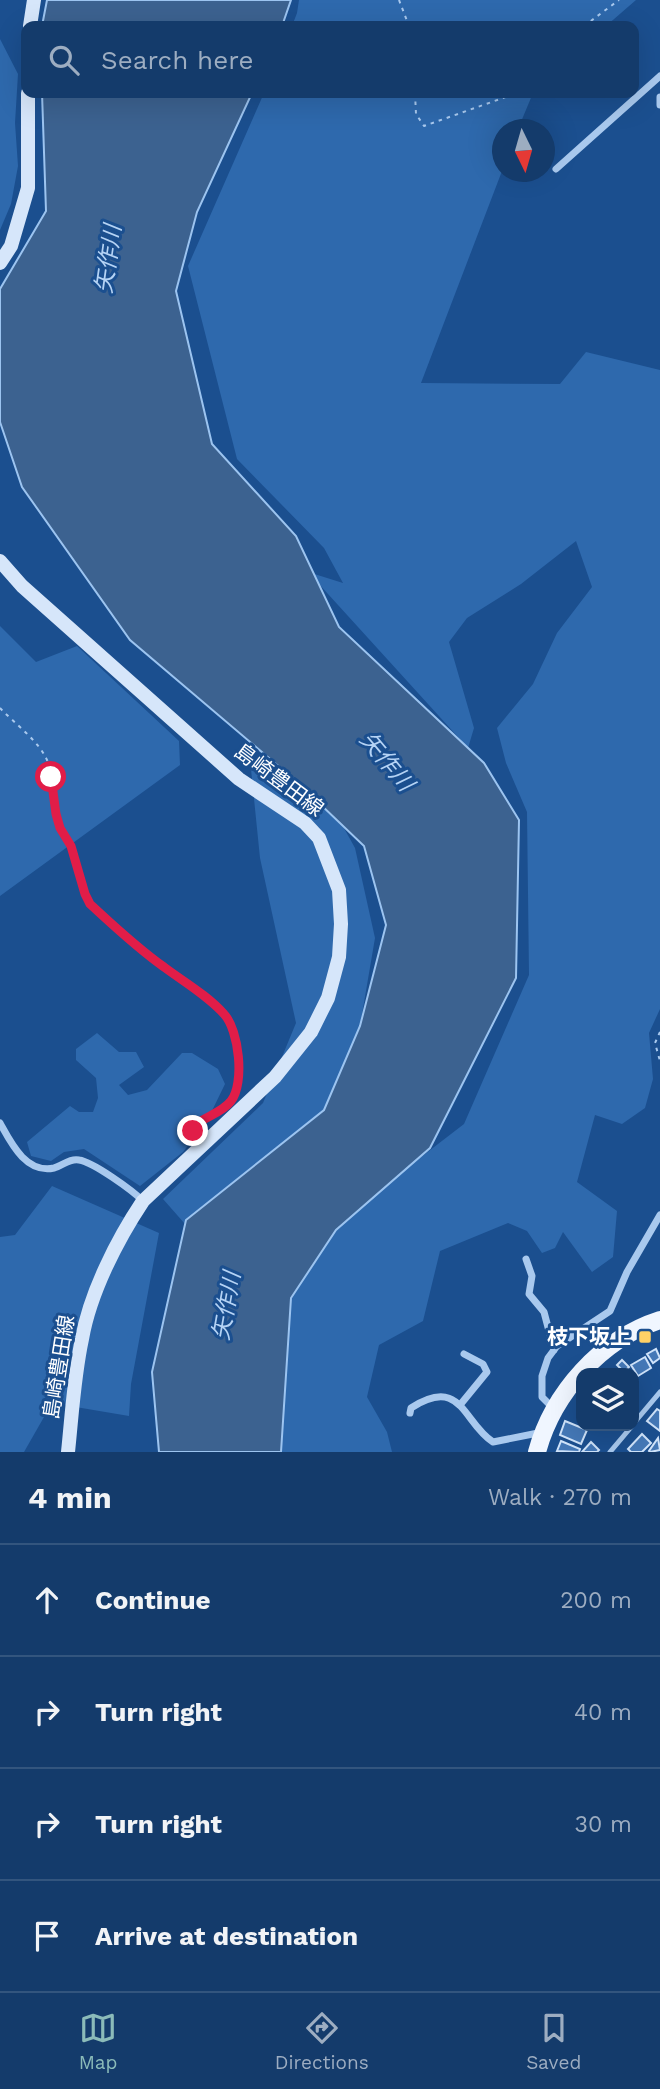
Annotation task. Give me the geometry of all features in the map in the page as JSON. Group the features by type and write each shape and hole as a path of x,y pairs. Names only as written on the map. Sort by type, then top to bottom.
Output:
{"main road":[{"path":"31,21 34,0"},
{"path":"0,263 11,246 28,188 28,98"},
{"name":"島崎豊田線","path":"0,561 22,586 239,779 305,823 319,838 339,890 339,957 328,998 311,1032 275,1077 143,1201 126,1226 91,1304 82,1338 68,1452"},
{"path":"537,1452 554,1409 577,1377 593,1361 629,1334 660,1320"}],"street":[{"path":"639,95 660,76"},
{"path":"660,97 660,105"},
{"path":"556,169 635,98"},
{"path":"0,1123 11,1143 27,1162 46,1169 70,1160 80,1160 128,1187 143,1201"},
{"path":"554,1409 542,1397 542,1376 548,1358 554,1350 610,1311 627,1272 660,1215"},
{"path":"526,1259 532,1276 529,1294 544,1312 554,1350"},
{"path":"460,1405 487,1372 483,1364 464,1354"},
{"path":"410,1413 411,1408 427,1398 455,1401 493,1442 544,1432"}],"lane":[{"path":"639,1417 660,1392"},
{"path":"611,1451 627,1431"}],"path":[{"path":"399,0 407,21"},
{"path":"591,21 619,0"},
{"path":"415,98 416,114 424,126 503,98"},
{"path":"0,708 46,758 60,828 71,846 90,904 127,938 197,990 229,1021 237,1046 237,1086 226,1105 195,1125 194,1141"},
{"path":"660,1032 655,1043 660,1061"}],"shaded area":[{"path":"299,0 636,0 612,21 294,21"},
{"path":"0,39 18,74 15,123 18,166 11,204 0,230"},
{"path":"262,98 531,98 522,119 492,119 492,182 498,182 421,383 560,384 586,352 660,370 660,1009 649,1033 653,1079 645,1108 622,1124 595,1115 577,1182 617,1211 613,1257 592,1272 563,1232 555,1248 542,1253 527,1231 508,1223 440,1251 423,1321 379,1345 367,1397 387,1432 392,1452 281,1452 291,1298 336,1230 412,1164 464,1124 529,975 527,812 506,763 497,728 533,684 557,633 592,587 576,541 521,584 467,618 449,642 474,728 468,748 308,572 343,583 324,548 237,459 188,266"},
{"path":"0,626 36,662 77,646 179,741 180,765 0,896"},
{"path":"290,747 314,774 355,848 375,938 360,1026 324,1110 185,1224 163,1199 263,1103 296,1023 260,858 251,769"},
{"path":"97,1033 119,1052 136,1052 144,1067 119,1085 128,1095 147,1090 182,1053 192,1053 218,1069 225,1084 207,1121 183,1152 140,1186 84,1149 64,1152 51,1161 31,1156 27,1142 70,1106 79,1112 93,1112 98,1098 96,1078 76,1060 76,1049"},
{"path":"52,1186 159,1233 131,1384 129,1416 52,1403 24,1452 0,1452 0,1237 15,1235"}],"water":[{"path":"47,0 291,0 284,21 43,21"},
{"name":"矢作川","path":"42,98 250,98 197,212 176,291 212,444 296,536 339,627 484,763 519,820 516,978 430,1148 336,1230 291,1298 281,1452 159,1452 152,1372 186,1220 324,1110 360,1026 386,925 364,846 296,781 130,640 22,487 0,422 0,289 46,211"}],"building":[{"path":"656,1349 660,1358 653,1363 647,1354"},
{"path":"645,1357 651,1368 639,1375 639,1368 633,1368 631,1365"},
{"path":"622,1360 629,1367 620,1368 617,1365"},
{"path":"657,1409 660,1411 660,1431 647,1421"},
{"path":"565,1421 576,1426 576,1431 587,1431 581,1444 560,1435"},
{"path":"642,1434 651,1443 642,1452 631,1452 628,1449"},
{"path":"658,1438 660,1450 650,1452 649,1451"},
{"path":"561,1441 580,1449 579,1452 557,1451"},
{"path":"591,1442 599,1450 582,1452"}],"place":[{"name":"枝下坂上","path":"645,1337"}],"route":[{"path":"51,777 60,828 71,846 90,904 142,951 224,1013 233,1028 238,1064 234,1095 226,1105 195,1125 193,1131"}]}
